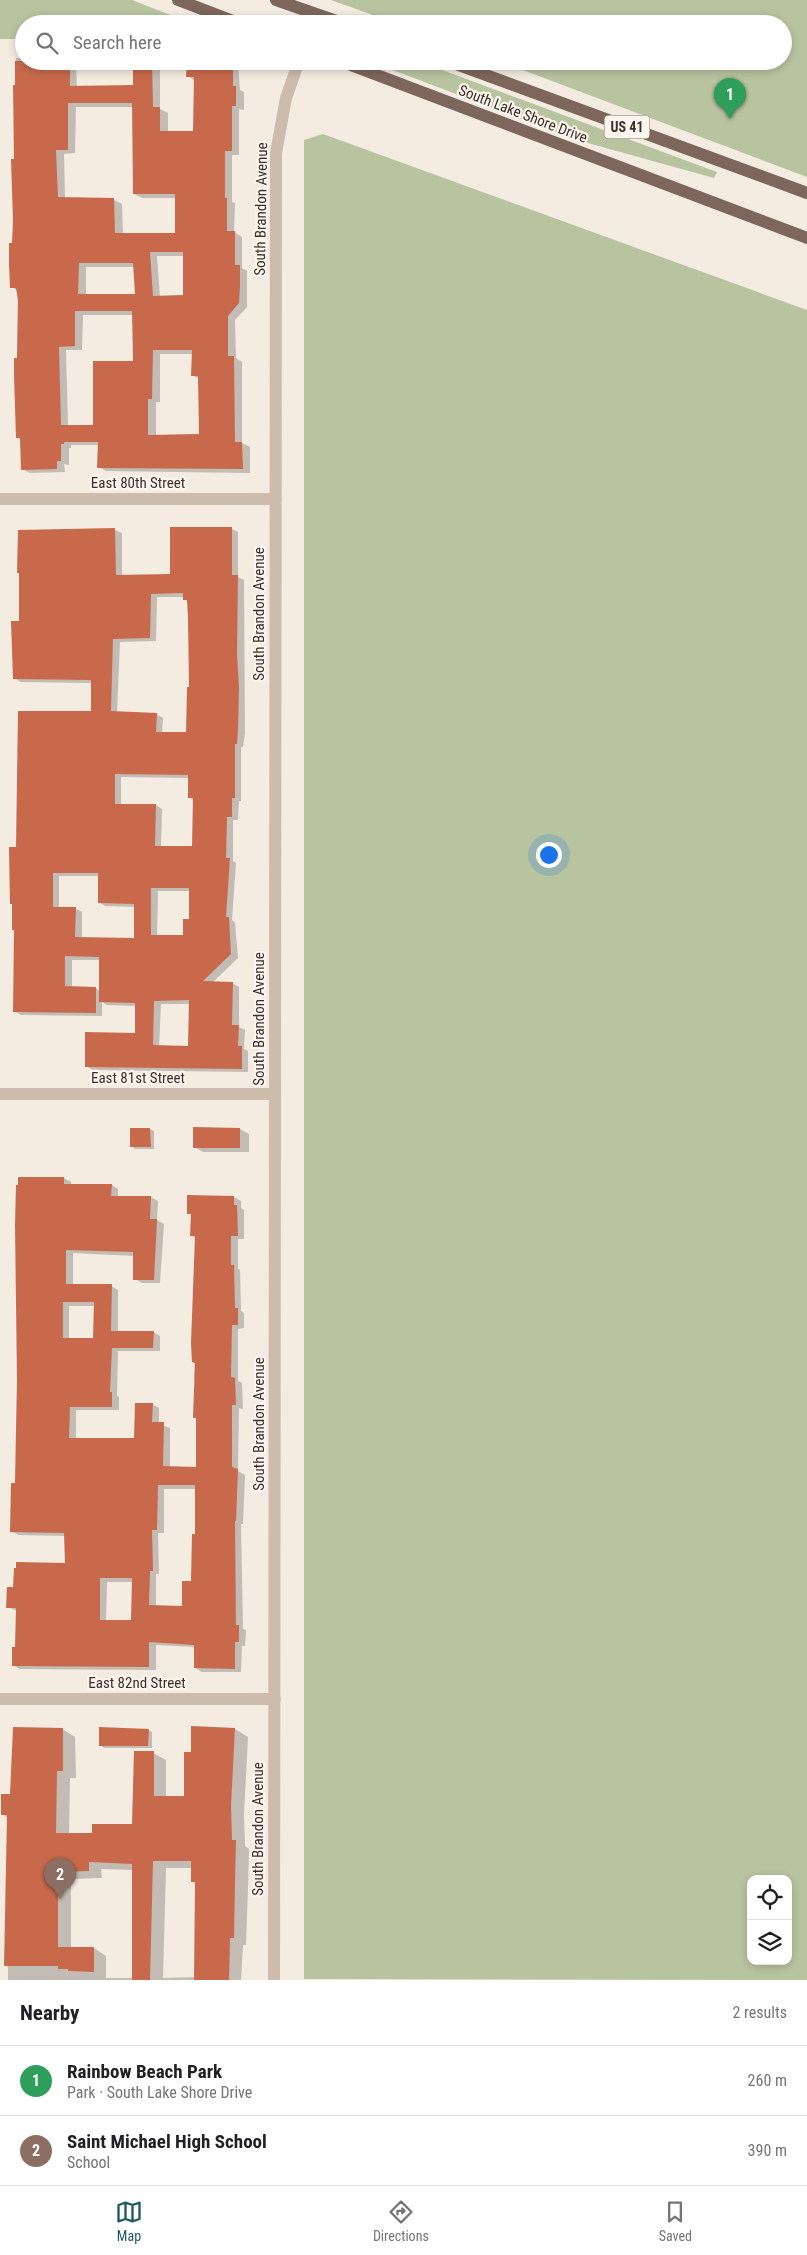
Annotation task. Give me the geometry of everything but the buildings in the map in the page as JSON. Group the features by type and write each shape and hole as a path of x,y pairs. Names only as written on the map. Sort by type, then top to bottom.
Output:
{"main road":[{"path":"178,0 218,15"},
{"path":"276,0 319,15"},
{"name":"South Lake Shore Drive","path":"363,70 807,238"},
{"name":"South Lake Shore Drive","path":"472,70 807,193"}],"street":[{"name":"South Brandon Avenue","path":"274,1980 276,153 286,98 296,70"},
{"name":"East 80th Street","path":"0,499 276,498"},
{"name":"East 81st Street","path":"0,1094 275,1094"},
{"name":"East 82nd Street","path":"0,1699 275,1699"}],"green space":[{"path":"0,0 132,0 170,15 15,15 15,39 0,39"},
{"path":"331,0 807,0 807,177 523,70 792,70 792,15 373,15"},
{"path":"393,70 442,70 717,172 714,178 577,140"},
{"path":"323,134 807,310 807,1980 304,1979 304,140"}],"place":[{"name":"Rainbow Beach Park","path":"730,119"},
{"name":"Saint Michael High School","path":"60,1899"}]}
